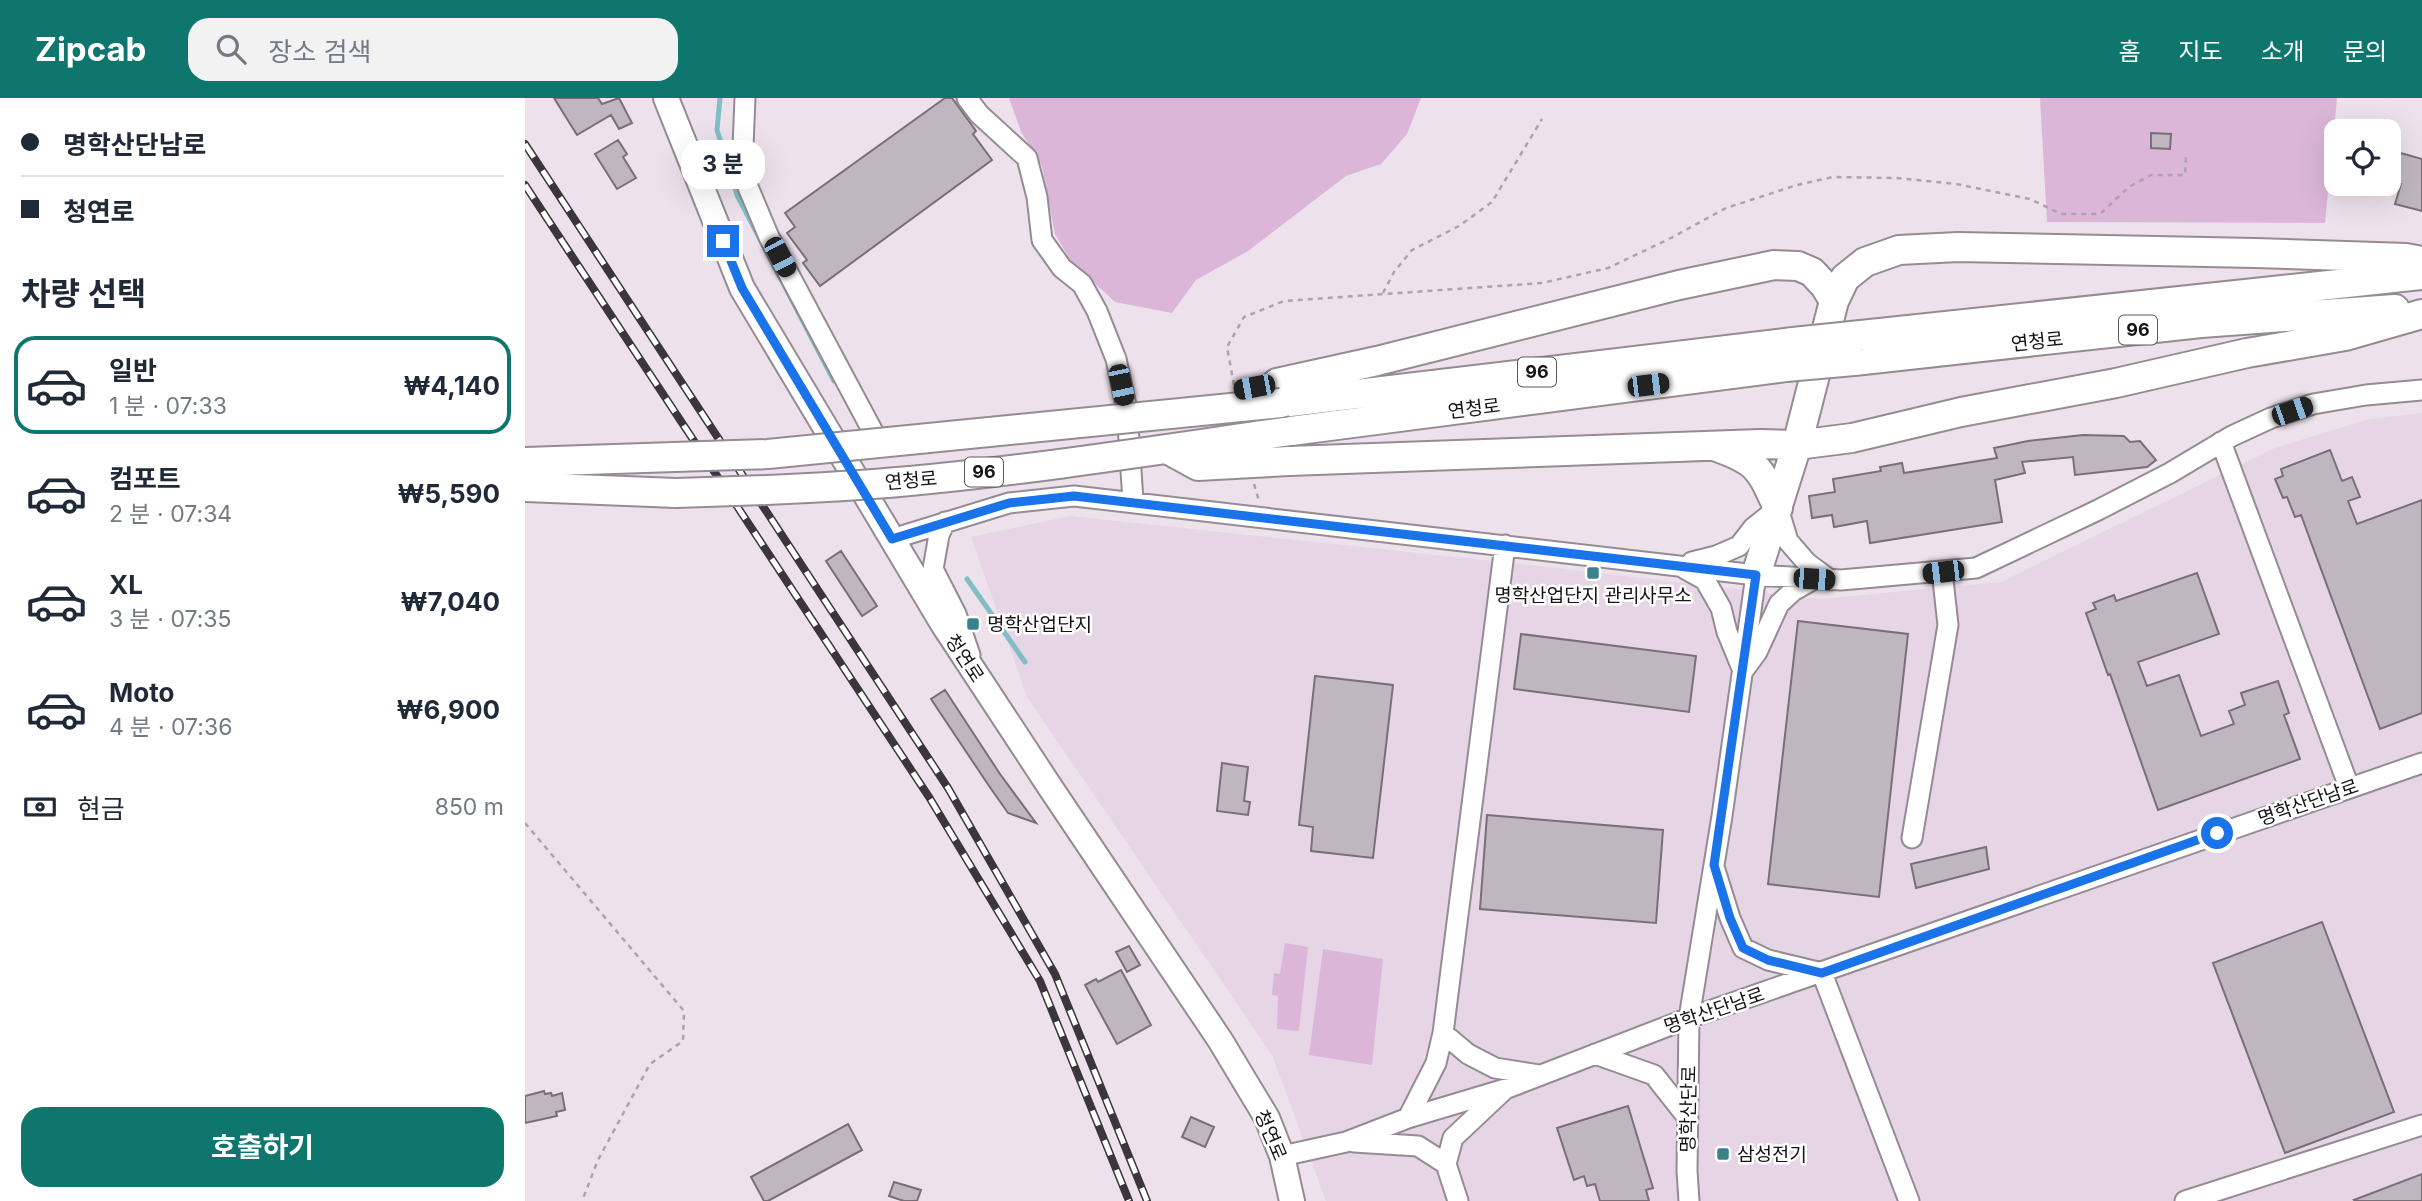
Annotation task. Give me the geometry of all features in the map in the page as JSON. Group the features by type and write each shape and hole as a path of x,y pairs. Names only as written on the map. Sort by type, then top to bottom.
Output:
{"highway":[{"path":"1756,575 1797,445 1834,302 1845,278 1865,262 1899,250 1958,247 2255,253 2406,258 2422,261"},
{"path":"1279,393 1377,361 1679,285 1774,265 1798,265 1812,272 1825,286 1834,302"},
{"name":"연청로","path":"525,462 768,454 1192,411 1279,393 1789,355 2422,275"},
{"name":"연청로","path":"1858,348 2422,307"},
{"path":"1167,449 1198,466 1760,444 1797,445 1845,439 1961,412 2116,383 2247,353 2345,336 2422,314"},
{"name":"연청로","path":"525,487 676,493 766,491 910,481 1167,449 1789,355"},
{"path":"1778,508 1799,471 1819,453 1845,439"},
{"path":"1716,446 1743,456 1762,474 1778,508"}],"main road":[{"name":"청연로","path":"666,98 742,288 977,676 1220,1040 1267,1118 1282,1156 1292,1201"}],"street":[{"path":"745,98 743,146 748,187 769,237 879,443"},
{"path":"967,98 979,114 1027,158 1037,197 1042,240 1062,268 1081,284 1097,311 1116,359 1127,410 1133,501"},
{"path":"892,539 1009,503 1074,496 1756,575 1822,579 1943,572 1976,568 2032,542 2170,473 2221,442 2271,418 2313,404 2366,395 2422,390"},
{"path":"2221,442 2350,787"},
{"path":"1678,565 1716,556 1739,546 1753,528 1778,508 1788,541 1822,579"},
{"path":"945,522 939,535 933,569 956,614 977,676"},
{"path":"1409,1118 1436,1063 1443,1033 1505,545"},
{"path":"1678,565 1705,580 1721,608 1742,671"},
{"path":"1912,838 1948,625 1943,572"},
{"name":"명학산단로","path":"1689,1201 1689,1017 1756,575"},
{"path":"1742,671 1757,652 1779,604 1793,591 1822,579"},
{"name":"명학산단남로","path":"1282,1156 1346,1142 1409,1118 1505,1088 1689,1017 2422,763"},
{"path":"1714,865 1730,918 1743,948 1768,960 1822,973 1909,1201"},
{"path":"1443,1033 1468,1054 1495,1068 1540,1075"},
{"path":"1595,1054 1654,1075 1688,1118"},
{"path":"1458,1201 1446,1164 1453,1138 1505,1088"},
{"path":"2185,1201 2422,1125"},
{"path":"1346,1142 1418,1146 1446,1164"}],"path":[{"path":"1383,293 1394,272 1412,250 1459,226 1492,202 1542,119"},
{"path":"1235,388 1227,347 1244,317 1284,301 1542,283 1608,268 1726,208 1797,185 1833,177 1897,178 1957,184 2030,199 2061,214 2100,214 2129,187 2151,175 2185,175 2186,155"},
{"path":"1254,483 1265,517"},
{"path":"525,823 684,1011 683,1041 650,1065 598,1160 582,1201"}],"shaded area":[{"path":"1009,98 1421,98 1407,134 1381,164 1346,176 1248,251 1196,280 1172,313 1115,302 1070,260 1055,234 1042,166 1021,132"},
{"path":"2040,98 2337,98 2335,119 2324,119 2324,196 2328,196 2325,223 2047,222"},
{"path":"2422,413 2422,1201 1326,1201 1272,1055 1027,697 971,537 1070,516 1820,599 2001,582 2275,448 2369,419"},
{"path":"1285,943 1308,947 1299,1031 1277,1029 1278,996 1272,995 1274,973 1280,974"},
{"path":"1323,949 1383,959 1372,1065 1309,1055"}],"building":[{"path":"554,98 598,98 602,104 619,98 632,123 619,129 611,115 577,135"},
{"path":"945,98 952,98 976,131 973,134 992,160 820,286 803,263 807,260 787,233 795,227 785,213"},
{"path":"2151,133 2171,134 2170,149 2151,148"},
{"path":"618,140 627,154 623,157 636,178 617,189 595,154"},
{"path":"2401,153 2422,159 2422,211 2395,204 2397,196 2401,196"},
{"path":"2083,435 2124,436 2130,442 2140,441 2156,460 2147,467 2075,475 2073,457 2022,462 2025,473 1995,480 2002,522 1870,543 1867,521 1834,527 1832,515 1812,518 1809,496 1835,492 1833,479 1881,471 1880,467 1902,463 1904,473 1997,458 1994,448"},
{"path":"2330,450 2342,481 2352,477 2360,497 2348,501 2357,524 2422,500 2422,713 2380,729 2301,515 2295,517 2287,497 2283,498 2275,479 2283,476 2281,469"},
{"path":"841,551 877,606 862,616 826,561"},
{"path":"2197,573 2219,634 2138,662 2147,686 2179,675 2201,736 2234,724 2229,711 2245,705 2241,693 2278,681 2289,713 2284,715 2300,759 2158,810 2086,613 2096,609 2093,603 2114,595 2116,601"},
{"path":"1798,621 1908,634 1879,897 1768,884"},
{"path":"1521,634 1696,656 1689,712 1514,689"},
{"path":"1315,676 1393,685 1373,858 1311,851 1313,827 1299,825"},
{"path":"945,690 1036,823 1008,813 987,783 931,699"},
{"path":"1222,763 1248,767 1244,801 1250,802 1248,815 1217,811"},
{"path":"1487,815 1663,830 1656,923 1480,909"},
{"path":"1986,847 1989,869 1916,888 1911,864"},
{"path":"2322,922 2394,1112 2285,1153 2213,963"},
{"path":"1129,946 1140,965 1127,972 1116,952"},
{"path":"1121,970 1151,1025 1117,1044 1085,985 1096,979 1098,982"},
{"path":"544,1091 552,1096 562,1093 565,1110 556,1112 557,1116 525,1123 525,1096"},
{"path":"1628,1106 1653,1188 1646,1190 1649,1201 1600,1201 1595,1184 1587,1186 1584,1176 1574,1180 1557,1128"},
{"path":"1191,1117 1214,1127 1205,1147 1182,1137"},
{"path":"848,1124 862,1150 764,1201 751,1177"},
{"path":"2422,1174 2422,1201 2354,1200"},
{"path":"894,1182 921,1190 917,1201 904,1201 889,1196"}],"waterway":[{"path":"720,98 717,130 737,195 834,381"},
{"path":"967,579 1025,662"}],"railway":[{"path":"525,144 948,788 1055,974 1147,1201"},
{"path":"525,185 929,797 1040,981 1129,1201"}],"place":[{"name":"명학산업단지 관리사무소","path":"1593,573"},
{"name":"명학산업단지","path":"973,624"},
{"name":"삼성전기","path":"1723,1154"}],"route":[{"path":"723,241 742,288 892,539 1009,503 1074,496 1756,575 1714,865 1730,918 1743,948 1768,960 1822,973 2217,833"}]}
